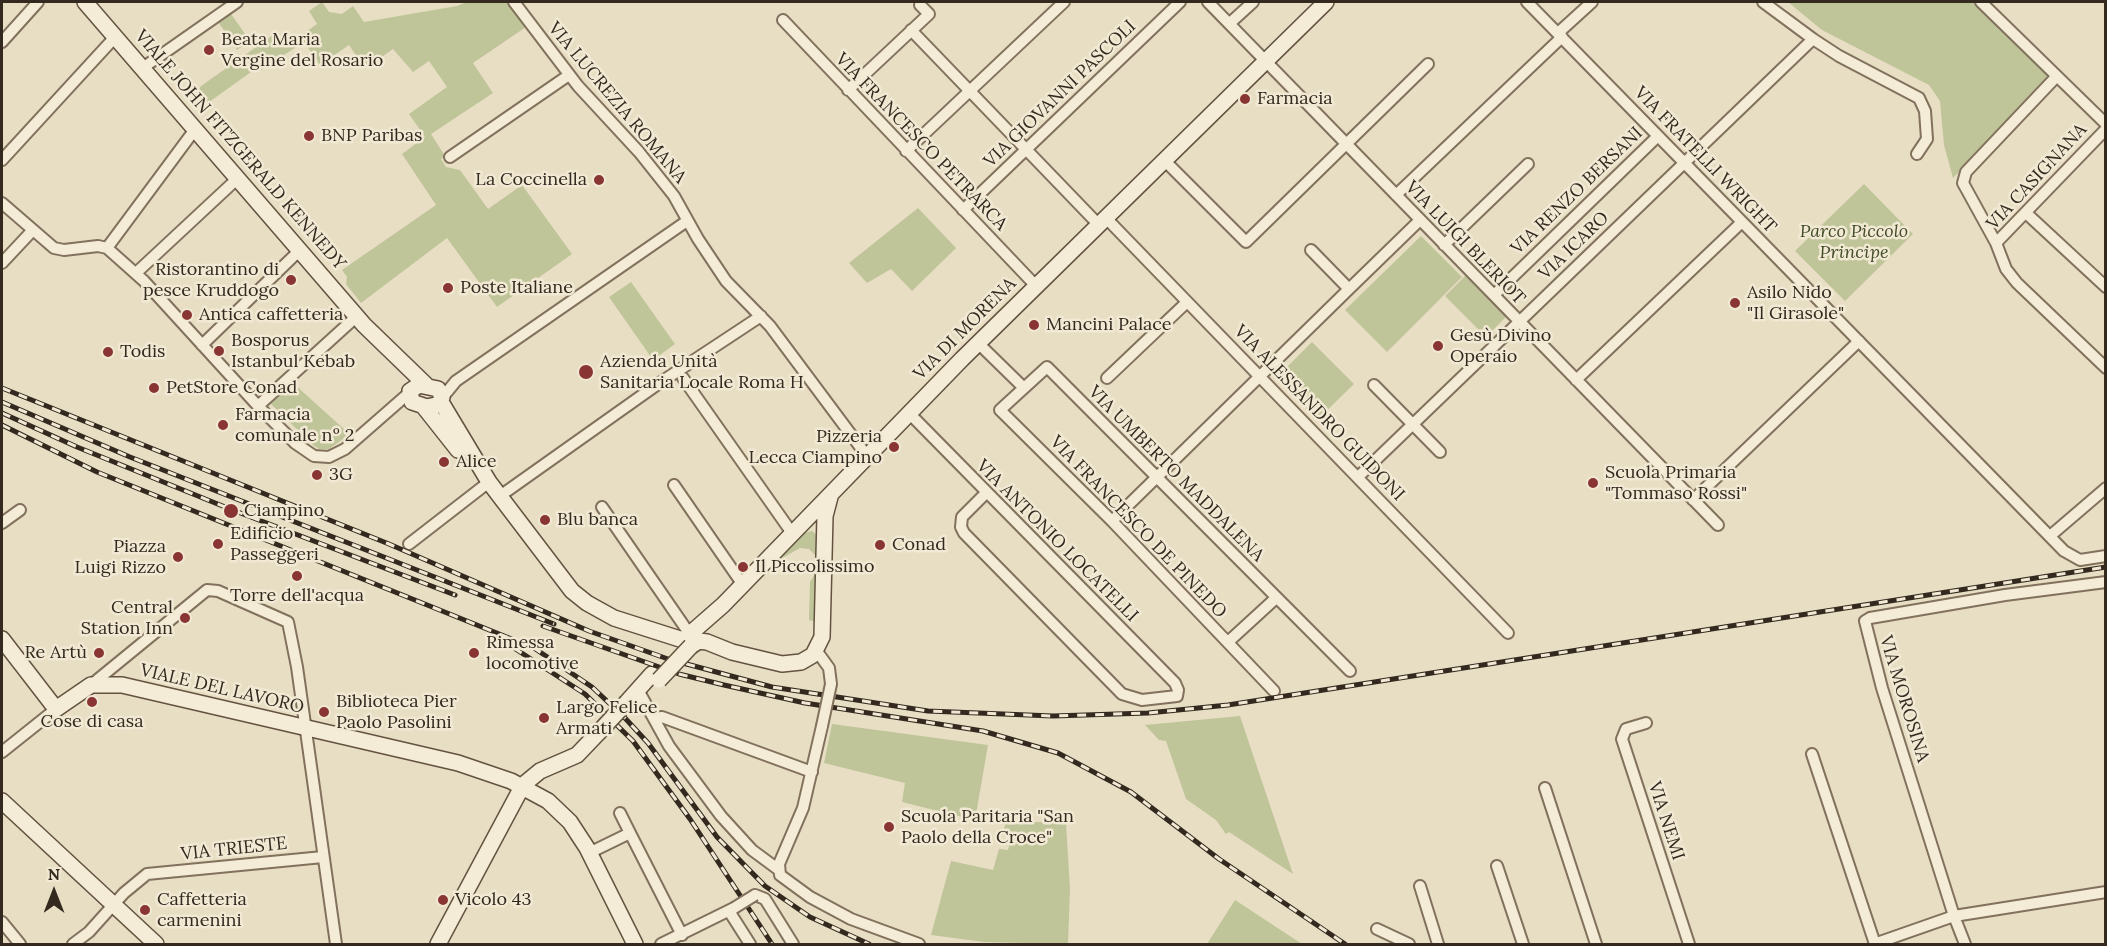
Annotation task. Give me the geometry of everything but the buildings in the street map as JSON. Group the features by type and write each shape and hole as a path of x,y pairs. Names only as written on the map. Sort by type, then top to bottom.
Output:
{"street":[{"path":"2,42 38,2"},
{"name":"VIALE JOHN FITZGERALD KENNEDY","path":"85,2 144,67 360,320 436,393 489,482 563,581 581,599 614,618 688,641 704,641 766,661 790,664 806,660 816,650"},
{"path":"144,67 237,2"},
{"name":"VIA LUCREZIA ROMANA","path":"514,2 569,75 649,164 677,201 687,221 730,285 761,316 867,456"},
{"path":"906,151 1064,2"},
{"name":"VIA GIOVANNI PASCOLI","path":"963,210 1180,2"},
{"name":"VIA LUIGI BLERIOT","path":"1208,2 1718,525"},
{"path":"1230,23 1253,2"},
{"name":"VIA DI MORENA","path":"522,786 540,771 577,755 638,690 656,677 688,641 978,343 1326,2"},
{"name":"VIA FRATELLI WRIGHT","path":"1527,2 2066,553 2077,559 2106,556"},
{"path":"1396,195 1592,2"},
{"path":"1763,2 1844,59 1919,98 1924,111 1927,139 1917,154"},
{"path":"1981,2 2106,124"},
{"path":"848,90 929,14 920,5"},
{"name":"VIA FRANCESCO PETRARCA","path":"783,20 1036,286"},
{"name":"VIA ALESSANDRO GUIDONI","path":"911,30 1026,150 1187,302 1508,633"},
{"path":"2,160 116,36"},
{"name":"VIA ICARO","path":"1358,477 1414,426 1813,39"},
{"path":"1164,160 1246,242 1428,64"},
{"path":"450,157 569,75"},
{"path":"2056,77 1964,176 1966,192 1997,246 2006,269 2017,283 2106,368"},
{"path":"108,248 196,128"},
{"name":"VIA CASIGNANA","path":"1997,246 2106,129"},
{"name":"VIA RENZO BERSANI","path":"1494,296 1658,136"},
{"path":"1444,245 1528,164"},
{"path":"136,273 238,178"},
{"path":"2,203 49,245 61,250 98,246 108,248 136,273 258,406 309,453 324,458 338,453 395,407 415,398 436,393 456,381 687,221"},
{"path":"2026,213 2106,287"},
{"path":"1112,521 1420,220"},
{"path":"1576,380 1743,222"},
{"path":"2,263 32,231"},
{"path":"202,345 300,250"},
{"path":"1311,250 1349,289"},
{"path":"1107,378 1187,302"},
{"path":"500,496 658,384 761,316"},
{"path":"258,406 360,320"},
{"name":"VIALE JOHN FITZGERALD KENNEDY","path":"360,320 367,335 408,382 415,398 474,470 489,482"},
{"path":"1693,500 1859,341"},
{"path":"978,343 1024,388"},
{"name":"VIA UMBERTO MADDALENA","path":"1024,388 1047,367 1350,671"},
{"path":"683,378 796,529 817,529 826,538"},
{"path":"1374,385 1440,452"},
{"name":"VIA FRANCESCO DE PINEDO","path":"1024,388 1000,410 1112,521 1274,690"},
{"path":"415,398 432,407 436,393"},
{"name":"VIA ANTONIO LOCATELLI","path":"909,413 1175,684 1178,694 1173,698 1142,700 1122,694 964,533 961,526 962,517 986,493"},
{"path":"409,544 489,482"},
{"path":"674,485 743,585"},
{"path":"2050,536 2106,488"},
{"path":"778,870 800,819 831,684 829,668 816,650 822,633 825,512 831,494"},
{"path":"602,507 688,641"},
{"path":"2,523 20,510"},
{"name":"VIA MOROSINA","path":"1965,945 1882,688 1865,621 1870,618 2016,593 2106,582"},
{"path":"2,752 91,684 204,592 210,590 288,622 336,945"},
{"path":"1228,642 1276,598"},
{"path":"723,605 714,629 723,648"},
{"path":"2,639 56,709"},
{"path":"115,663 117,678 122,685"},
{"name":"VIALE DEL LAVORO","path":"91,684 122,685 458,763 522,786 558,809 577,832 590,853 635,945"},
{"path":"638,690 669,746 721,816 752,850 778,870 786,880 828,907 872,929 919,945"},
{"path":"655,718 662,717 812,772"},
{"name":"VIA NEMI","path":"1646,723 1625,730 1622,741 1689,945"},
{"path":"1812,754 1875,944 1954,916 2106,892"},
{"path":"438,945 522,786"},
{"path":"1545,788 1596,945"},
{"path":"2,801 156,945"},
{"path":"620,813 682,934"},
{"path":"590,853 630,833"},
{"name":"VIA TRIESTE","path":"114,905 147,874 323,856"},
{"path":"1497,866 1523,945"},
{"path":"1420,886 1438,945"},
{"path":"661,945 731,910 755,895 765,899 793,945"},
{"path":"73,945 89,932 114,905"},
{"path":"731,910 750,945"},
{"path":"2,922 20,945"},
{"path":"1377,929 1409,945"}],"green space":[{"path":"322,2 329,12 342,14 353,6 364,22 457,6 467,2 507,2 526,27 473,63 493,93 431,134 445,156 441,159 446,167 460,170 488,209 522,185 572,254 497,307 447,238 361,303 346,284 347,277 342,270 436,205 402,154 425,137 409,114 447,87 429,61 413,72 393,49 365,69 349,45 320,65 304,42 261,70 258,67 198,110 191,101 201,86 276,33 286,46 317,24 309,11"},
{"path":"1788,2 1976,2 2053,78 1953,178 1944,145 1940,101 1929,85 1822,30"},
{"path":"231,14 250,41 237,50 219,23"},
{"name":"Parco Piccolo Principe","path":"1864,184 1913,234 1845,301 1795,251"},
{"path":"918,208 956,248 912,291 891,269 867,283 849,263"},
{"path":"1421,236 1462,277 1387,352 1345,310"},
{"path":"1467,274 1508,315 1486,337 1445,296"},
{"path":"631,282 675,344 653,360 609,297"},
{"path":"1312,342 1354,384 1317,420 1276,378"},
{"path":"293,383 350,434 329,449 319,449 313,445 270,403"},
{"path":"812,531 818,536 818,558 809,549 800,548 779,560 804,533"},
{"path":"816,572 817,622 809,620 810,582"},
{"path":"1240,716 1293,874 1229,832 1226,834 1216,820 1186,799 1166,741 1159,740 1145,725"},
{"path":"832,724 988,745 975,820 902,802 905,783 824,763"},
{"path":"1006,821 1066,823 1070,889 1068,944 984,942 931,935 951,861 993,870 999,849 1008,850 1011,836 1003,833"},
{"path":"1235,900 1302,944 1207,944"}],"railway":[{"path":"2,388 389,544 589,631 668,659 772,687 928,711 1053,716 1148,713 1228,705 2106,567"},
{"path":"2,402 130,457 554,624"},
{"path":"2,413 77,447 230,509 455,595"},
{"path":"2,425 97,472 534,648 592,687 624,717 648,743 717,837 765,886 810,917 869,944"},
{"path":"543,626 679,674 805,703 983,731 1058,753 1131,792 1219,859 1345,944"},
{"path":"514,648 585,694 633,741 690,819 772,944"}],"place":[{"name":"Beata Maria Vergine del Rosario","path":"209,50"},
{"name":"Farmacia","path":"1245,99"},
{"name":"BNP Paribas","path":"309,136"},
{"name":"La Coccinella","path":"599,180"},
{"name":"Ristorantino di pesce Kruddogo","path":"291,280"},
{"name":"Poste Italiane","path":"448,288"},
{"name":"Asilo Nido \"Il Girasole\"","path":"1735,303"},
{"name":"Antica caffetteria","path":"187,315"},
{"name":"Mancini Palace","path":"1034,325"},
{"name":"Gesù Divino Operaio","path":"1438,346"},
{"name":"Bosporus Istanbul Kebab","path":"219,351"},
{"name":"Todis","path":"108,352"},
{"name":"Azienda Unità Sanitaria Locale Roma H","path":"586,372"},
{"name":"PetStore Conad","path":"154,388"},
{"name":"Farmacia comunale nº 2","path":"223,425"},
{"name":"Pizzeria Lecca Ciampino","path":"894,447"},
{"name":"Alice","path":"444,462"},
{"name":"3G","path":"317,475"},
{"name":"Scuola Primaria \"Tommaso Rossi\"","path":"1593,483"},
{"name":"Ciampino","path":"231,511"},
{"name":"Blu banca","path":"545,520"},
{"name":"Edificio Passeggeri","path":"218,544"},
{"name":"Conad","path":"880,545"},
{"name":"Piazza Luigi Rizzo","path":"178,557"},
{"name":"Il Piccolissimo","path":"743,567"},
{"name":"Torre dell'acqua","path":"297,576"},
{"name":"Central Station Inn","path":"185,618"},
{"name":"Re Artù","path":"99,653"},
{"name":"Rimessa locomotive","path":"474,653"},
{"name":"Cose di casa","path":"92,702"},
{"name":"Biblioteca Pier Paolo Pasolini","path":"324,712"},
{"name":"Largo Felice Armati","path":"544,718"},
{"name":"Scuola Paritaria \"San Paolo della Croce\"","path":"889,827"},
{"name":"Vicolo 43","path":"443,900"},
{"name":"Caffetteria carmenini","path":"145,910"}]}
